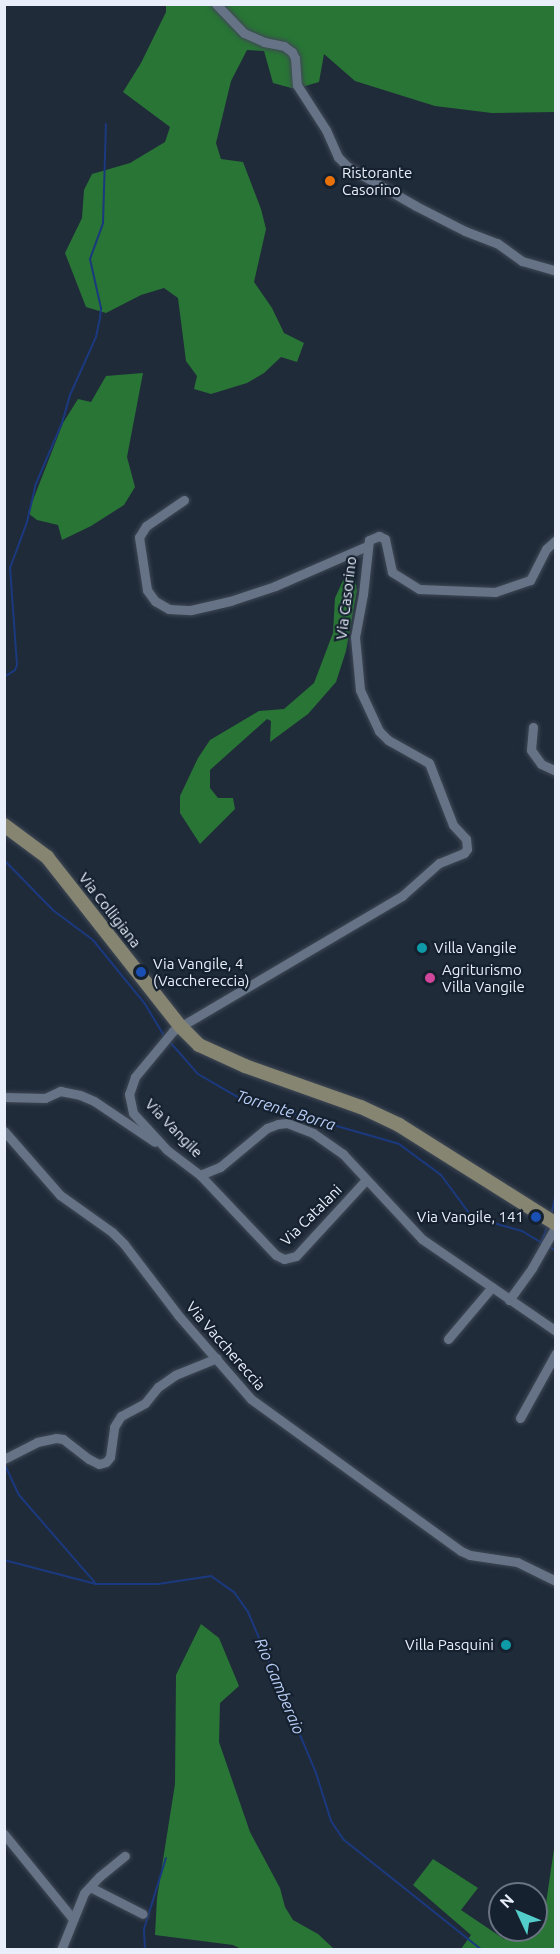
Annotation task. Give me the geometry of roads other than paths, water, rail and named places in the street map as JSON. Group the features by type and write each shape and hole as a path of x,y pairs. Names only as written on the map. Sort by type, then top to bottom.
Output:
{"street":[{"path":"216,4 244,33 264,42 284,46 292,52 295,58 297,85 326,130 338,158 348,167 465,231 498,243 522,261 555,271"},
{"path":"184,500 146,526 139,537 147,590 155,602 169,609 191,610 230,601 275,586 367,546"},
{"name":"Via Casorino","path":"176,1029 402,896 439,863 464,853 467,849 466,839 453,825 429,763 388,740 379,731 360,690 355,637 363,594 367,546 374,537 385,539 392,572 419,590 495,592 530,580 546,549 555,540"},
{"path":"533,727 531,750 541,764 555,771"},
{"name":"Via Colligiana","path":"4,825 33,844 47,857 176,1029"},
{"path":"176,1029 216,1055 361,1107 399,1125 555,1225 509,1300"},
{"name":"Via Vangile","path":"176,1029 135,1077 129,1094 133,1113 167,1150 200,1175 209,1173 233,1158 267,1128 287,1123 327,1141 343,1154 365,1181 417,1235 555,1331"},
{"path":"4,1097 45,1098 60,1091 80,1095 94,1101 167,1150"},
{"name":"Via Vacchereccia","path":"4,1131 60,1195 112,1232 124,1244 178,1314 234,1377 244,1394 346,1465 461,1551 470,1555 517,1562 555,1581"},
{"name":"Via Catalani","path":"200,1175 276,1255 284,1259 296,1256 365,1181"},
{"path":"448,1339 492,1287"},
{"path":"520,1418 555,1353"},
{"path":"4,1459 37,1442 56,1438 63,1439 99,1464 106,1462 110,1457 114,1427 121,1416 145,1403 158,1387 175,1375 217,1358"},
{"path":"4,1834 73,1919"},
{"path":"61,1950 82,1897 125,1856"},
{"path":"90,1887 143,1914"}],"waterway":[{"path":"4,677 15,670 17,665 10,568 27,522 35,486 62,423 70,395 96,337 100,318 101,308 90,259 103,223 106,124"},
{"name":"Torrente Borra","path":"4,860 54,911 93,940 145,1004 165,1037"},
{"name":"Torrente Borra","path":"169,1041 198,1074 239,1098 399,1144 441,1175 472,1217 522,1231 542,1243"},
{"path":"551,1216 556,1193"},
{"path":"542,1241 548,1224"},
{"name":"Torrente Borra","path":"547,1245 556,1251"},
{"path":"4,1463 19,1495 96,1584"},
{"name":"Rio Gamberaio","path":"4,1560 96,1584 158,1584 211,1576 234,1592 248,1612 316,1773 331,1821 344,1840 482,1950"},
{"path":"145,1950 144,1929 166,1858"}],"place":[{"name":"Ristorante Casorino","path":"330,181"},
{"name":"Villa Vangile","path":"422,948"},
{"name":"Via Vangile, 4 (Vacchereccia)","path":"141,972"},
{"name":"Agriturismo Villa Vangile","path":"430,978"},
{"name":"Via Vangile, 141","path":"536,1217"},
{"name":"Villa Pasquini","path":"506,1645"}]}
